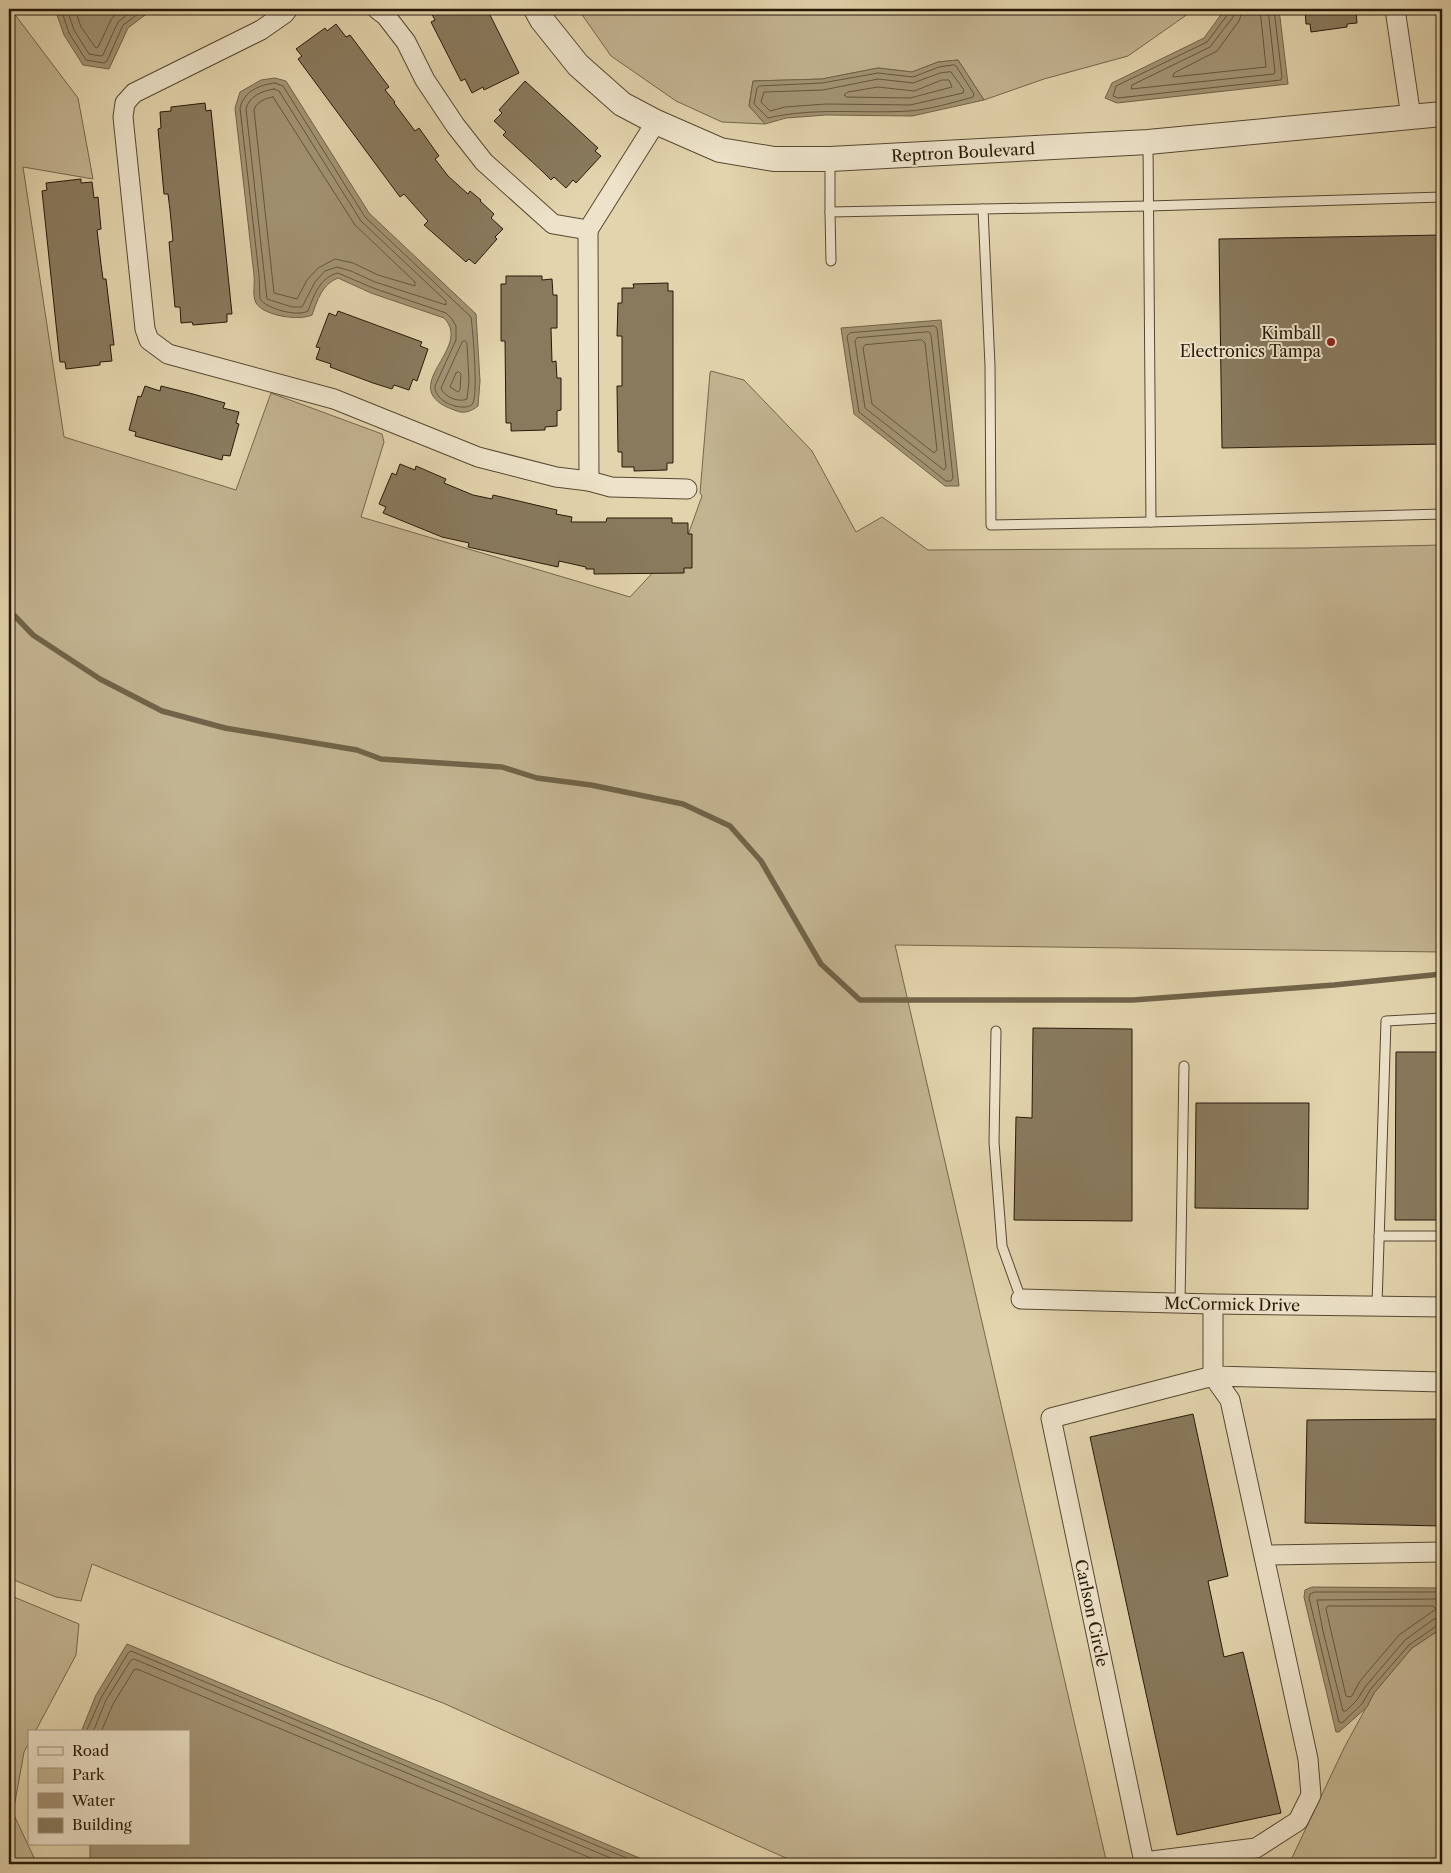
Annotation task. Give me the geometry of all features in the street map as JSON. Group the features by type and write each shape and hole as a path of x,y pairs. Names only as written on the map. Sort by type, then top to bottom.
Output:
{"street":[{"path":"288,9 261,30 134,93 125,103 123,117 145,329 149,340 168,354 334,399 478,457 556,477 589,481 611,487 687,489"},
{"path":"377,9 386,16 406,42 425,80 455,125 484,162 553,224 588,230"},
{"name":"Reptron Boulevard","path":"536,9 542,20 578,65 622,104 656,122 720,150 774,159 830,159 1148,142 1442,114"},
{"path":"1395,9 1410,117"},
{"path":"589,481 588,230 656,122"},
{"name":"McCormick Drive","path":"1021,1299 1442,1307"},
{"path":"1213,1304 1213,1376"},
{"name":"Carlson Circle","path":"1213,1376 1230,1400 1308,1758 1311,1795 1298,1821 1257,1856 1144,1862 1051,1418 1213,1376 1442,1382"},
{"path":"1264,1555 1442,1552"}],"lane":[{"path":"1148,142 1151,522"},
{"path":"830,159 831,261"},
{"path":"830,212 1149,206 1442,197"},
{"path":"984,209 990,366 991,525 1442,514"},
{"path":"1377,1305 1386,1021 1442,1018"},
{"path":"996,1031 994,1142 1002,1246 1021,1299"},
{"path":"1180,1303 1184,1066"},
{"path":"1379,1236 1442,1236"}],"green space":[{"path":"9,9 12,9 78,98 93,179 23,167 64,437 236,490 271,393 382,434 384,442 361,517 630,597 688,535 702,496 700,493 711,371 744,380 812,451 856,532 882,517 928,550 1305,548 1442,545 1442,952 895,945 1107,1864 799,1864 443,1703 337,1663 92,1564 81,1601 56,1597 9,1578"},
{"path":"578,9 1195,9 1128,56 1044,79 984,100 958,60 938,62 912,72 878,68 822,79 753,81 749,106 765,124 722,122 676,101 611,56"},
{"path":"9,1595 79,1624 76,1655 36,1730 28,1730 28,1745 24,1752 13,1813 37,1864 9,1864"},
{"path":"1442,1628 1442,1864 1289,1864 1344,1748 1374,1693 1412,1648"}],"water":[{"path":"55,9 153,9 128,28 109,69 83,65 64,35"},
{"path":"1225,9 1279,9 1288,84 1117,103 1105,98 1112,83 1204,38"},
{"path":"958,60 984,100 912,116 826,115 786,118 765,124 749,106 753,81 822,79 878,68 912,72 938,62"},
{"path":"275,78 286,81 369,213 476,314 480,381 478,406 465,412 460,412 438,402 431,392 432,380 450,343 451,330 444,318 371,293 338,278 328,284 318,299 312,315 306,317 274,314 266,311 256,303 235,108 240,92 261,80"},
{"path":"941,320 959,486 945,486 854,414 841,328"},
{"path":"1312,1587 1442,1588 1442,1628 1412,1648 1374,1693 1367,1707 1339,1732 1336,1732 1304,1597 1305,1590"},
{"path":"127,1644 654,1864 90,1864 90,1846 190,1846 190,1730 82,1730 96,1695"}],"building":[{"path":"429,9 487,9 519,73 484,90 483,87 472,93 465,79 461,81 431,22 435,20"},
{"path":"1305,9 1356,9 1357,23 1347,24 1347,27 1311,32 1310,24 1306,24"},
{"path":"336,24 346,37 350,35 389,87 385,90 415,131 419,128 439,156 435,159 448,176 468,194 470,191 481,200 494,214 491,218 503,229 495,237 497,239 475,264 469,259 466,262 424,225 428,221 404,194 400,197 298,59 302,56 296,49 325,28 327,31"},
{"path":"525,81 598,148 595,151 601,156 576,183 573,180 566,188 554,177 551,180 503,135 506,132 494,121 502,113 499,110"},
{"path":"205,103 206,111 211,110 232,314 227,314 227,322 193,325 192,322 181,323 180,307 175,307 169,242 173,241 168,194 164,194 158,129 161,128 160,112 171,111 171,107"},
{"path":"81,179 81,183 92,182 94,198 98,197 101,229 97,230 103,279 106,279 114,345 110,345 112,361 100,362 100,365 66,369 65,362 60,362 42,191 47,190 46,183"},
{"name":"Kimball Electronics Tampa","path":"1442,235 1442,444 1222,448 1219,239"},
{"path":"506,276 542,276 542,280 552,279 553,295 557,295 557,328 551,328 552,362 556,361 557,378 561,378 561,410 557,411 557,426 545,427 545,430 511,431 511,423 506,423 505,341 501,341 501,284 506,284"},
{"path":"668,283 668,291 673,291 673,463 667,463 667,470 634,471 634,467 622,467 622,452 618,452 617,386 622,386 622,336 617,336 618,303 622,303 622,288 634,288 633,284"},
{"path":"338,311 422,342 420,346 428,349 417,381 413,379 409,390 394,385 392,389 373,383 330,367 331,364 316,359 320,348 316,347 329,313 336,316"},
{"path":"145,386 160,391 161,386 193,394 225,403 223,408 239,412 236,423 239,424 230,456 223,455 222,460 135,436 136,432 129,430 138,396 141,397"},
{"path":"400,464 415,470 416,466 446,479 444,483 473,495 492,499 493,495 557,510 556,514 572,517 571,522 606,522 607,518 672,518 672,523 688,523 688,534 692,534 692,568 684,568 684,573 594,574 594,569 586,569 586,567 559,561 558,567 468,547 469,543 442,537 383,513 386,507 379,504 392,473 396,475"},
{"path":"1033,1028 1132,1029 1132,1221 1014,1220 1016,1117 1032,1118"},
{"path":"1396,1052 1442,1052 1442,1220 1395,1220"},
{"path":"1196,1103 1309,1103 1308,1209 1195,1208"},
{"path":"1193,1414 1228,1576 1208,1581 1224,1657 1243,1652 1281,1813 1177,1835 1090,1437"},
{"path":"1442,1419 1442,1526 1305,1523 1307,1420"}],"waterway":[{"path":"9,610 33,635 100,679 162,711 225,728 357,750 381,759 502,767 537,778 591,785 683,804 730,826 761,861 821,964 860,1000 1133,1000 1334,985 1442,974"}],"place":[{"name":"Kimball Electronics Tampa","path":"1331,342"}]}
